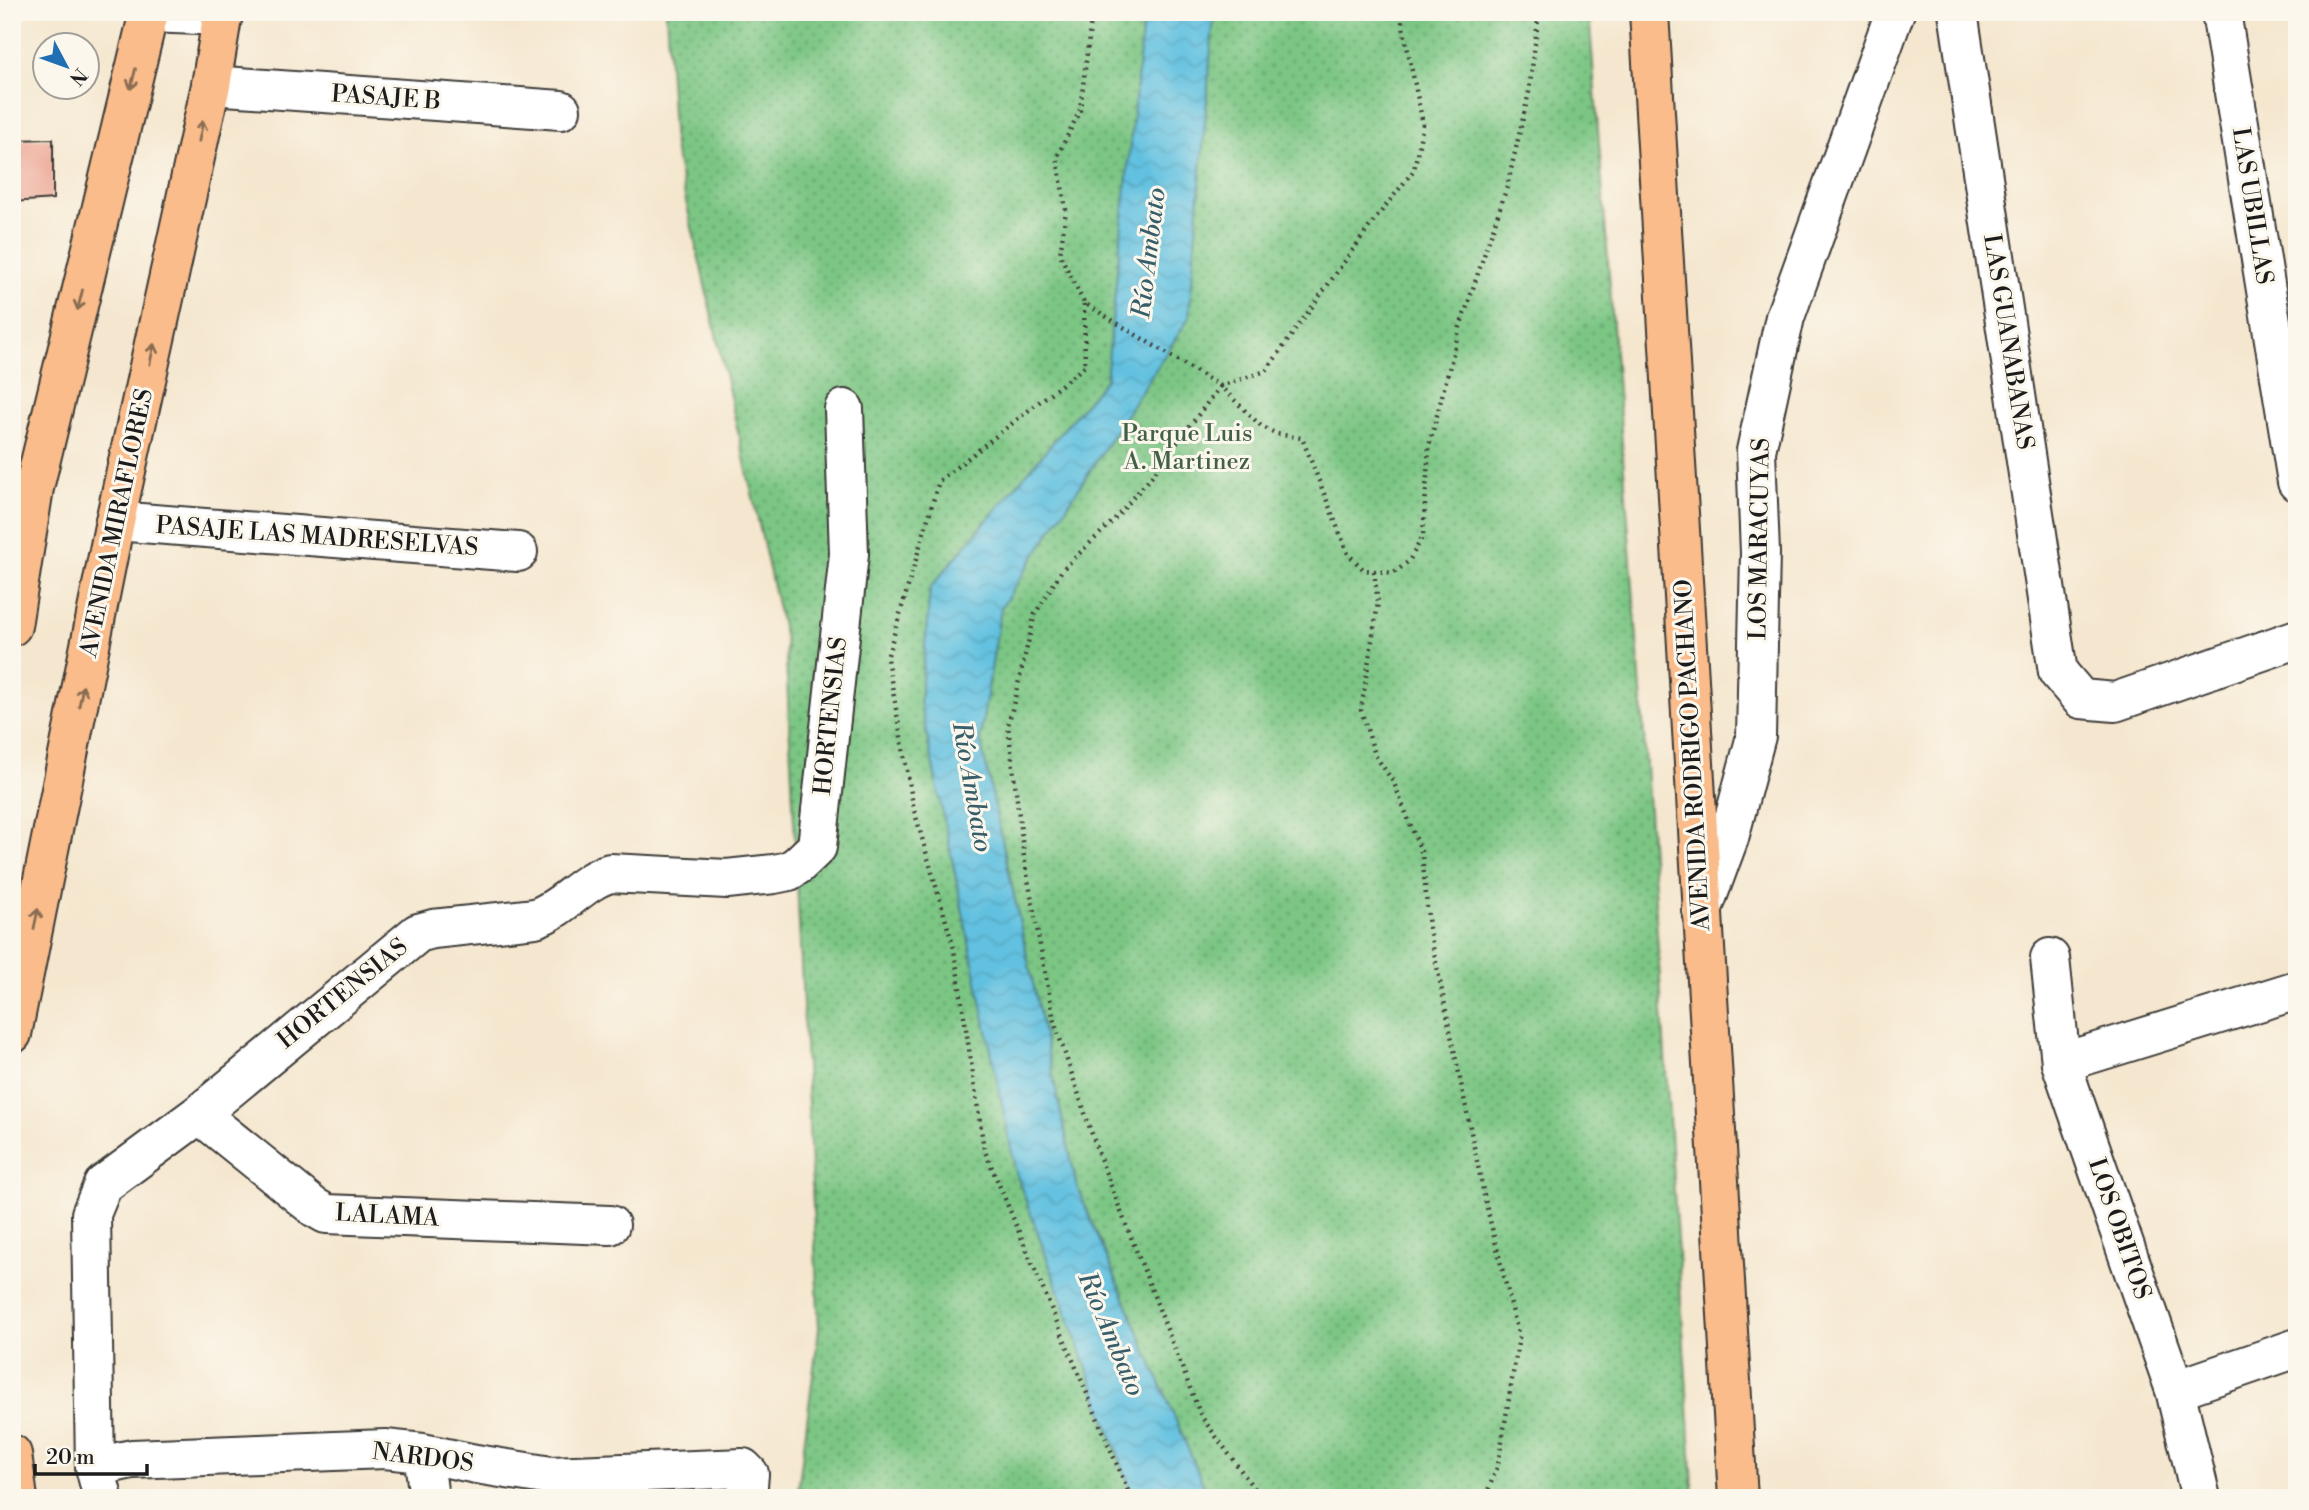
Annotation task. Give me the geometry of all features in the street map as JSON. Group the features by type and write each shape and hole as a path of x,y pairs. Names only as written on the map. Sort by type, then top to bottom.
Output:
{"main road":[{"name":"AVENIDA RODRIGO PACHANO","path":"1649,12 1738,1498"},
{"path":"12,626 34,488 149,13"},
{"name":"AVENIDA MIRAFLORES","path":"12,1034 115,521 211,85 223,14"},
{"path":"12,1454 18,1498"}],"street":[{"name":"LOS MARACUYAS","path":"1702,911 1729,838 1756,736 1760,553 1756,451 1785,317 1895,12"},
{"name":"LAS GUANABANAS","path":"1958,12 2057,671 2081,699 2115,702 2297,639"},
{"name":"LAS UBILLAS","path":"2221,12 2297,482"},
{"path":"149,13 223,14"},
{"name":"PASAJE B","path":"211,85 561,110"},
{"name":"HORTENSIAS","path":"99,1483 91,1214 103,1185 199,1114 418,933 535,918 551,912 598,878 610,873 727,879 789,871 808,857 817,846 849,554 845,409"},
{"name":"PASAJE LAS MADRESELVAS","path":"115,521 518,552"},
{"name":"LOS OBITOS","path":"2050,958 2061,1063 2175,1390 2201,1498"},
{"path":"2061,1063 2297,990"},
{"name":"LALAMA","path":"199,1114 314,1208 326,1214 610,1225"},
{"path":"2175,1390 2297,1348"},
{"name":"NARDOS","path":"99,1483 132,1459 370,1449 423,1453 551,1476 743,1468 748,1486"},
{"path":"423,1453 429,1498"}],"path":[{"path":"1092,12 1080,110 1056,157 1066,210 1059,255 1084,303 1085,366 939,481 887,658 914,810 954,949 984,1149 1131,1498"},
{"path":"1261,1498 1201,1416 1100,1158 1058,1034 1024,858 1008,726 1035,614 1062,570 1113,521 1152,476 1220,386 1266,371 1370,226 1414,170 1423,124 1400,12"},
{"path":"1084,303 1220,386 1261,426 1277,434 1302,438 1348,554 1364,570 1394,573 1409,561 1423,536 1429,446 1461,327 1507,187 1529,92 1539,12"},
{"path":"1374,571 1378,603 1361,710 1375,755 1394,783 1422,855 1429,928 1485,1200 1519,1337 1498,1465 1485,1498"}],"green space":[{"name":"Parque Luis A. Martinez","path":"666,12 1589,12 1642,704 1694,1498 797,1498 819,1329 785,640 674,148"}],"water":[{"name":"Río Ambato","path":"1144,12 1214,12 1189,318 1001,608 980,738 1077,1187 1209,1498 1134,1498 1016,1173 920,702 930,588 1106,379"}],"building":[{"path":"53,139 53,199 12,202 12,140"}]}
